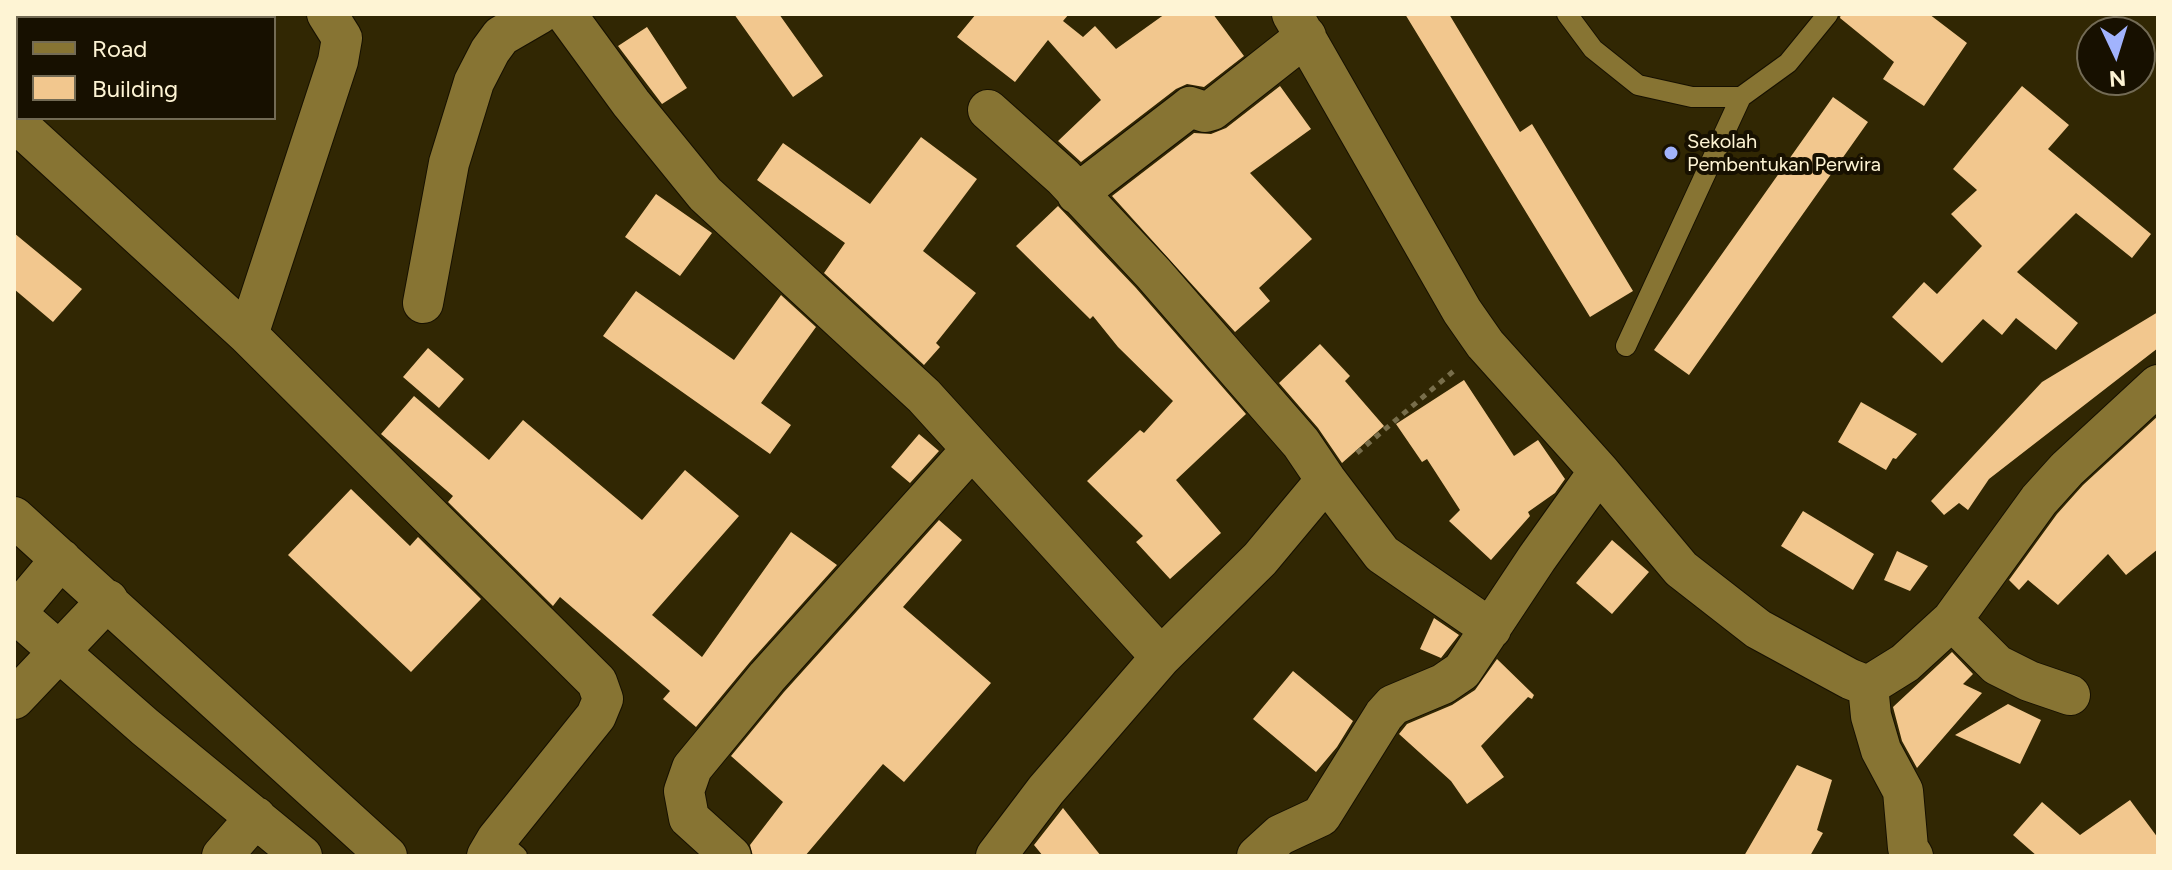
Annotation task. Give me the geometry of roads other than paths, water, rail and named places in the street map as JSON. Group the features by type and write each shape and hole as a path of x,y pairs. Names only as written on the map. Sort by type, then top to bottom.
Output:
{"street":[{"path":"248,335 338,61 342,38 327,14"},
{"path":"423,303 449,163 474,82 501,36 539,14"},
{"path":"566,14 631,103 705,194 924,396 1161,657"},
{"path":"1077,194 1190,107 1205,112 1212,110 1299,25 1462,311 1485,344 1599,471 1681,569 1758,629 1831,671 1868,686"},
{"path":"988,110 1063,177 1153,273 1301,443 1382,554 1491,629"},
{"path":"22,122 248,335 597,682 603,699 596,716 501,850"},
{"path":"1868,686 1905,663 1952,620 2039,500 2067,469 2158,385"},
{"path":"731,856 689,818 684,791 692,768 767,677 972,449"},
{"path":"1257,856 1280,835 1321,816 1384,715 1405,698 1443,684 1462,671 1599,471"},
{"path":"996,856 1046,790 1161,657 1260,559 1326,480"},
{"path":"14,517 387,856"},
{"path":"61,559 14,613 145,727 302,856"},
{"path":"14,699 108,600"},
{"path":"1952,620 1997,665 2029,681 2070,695"},
{"path":"1868,686 1871,716 1881,750 1903,791 1908,848 1913,856"},
{"path":"222,856 256,817"}],"lane":[{"path":"1567,14 1593,49 1638,85 1692,97 1741,97"},
{"path":"1626,346 1741,97 1788,63 1828,14"}],"place":[{"name":"Sekolah Pembentukan Perwira","path":"1671,153"}]}
